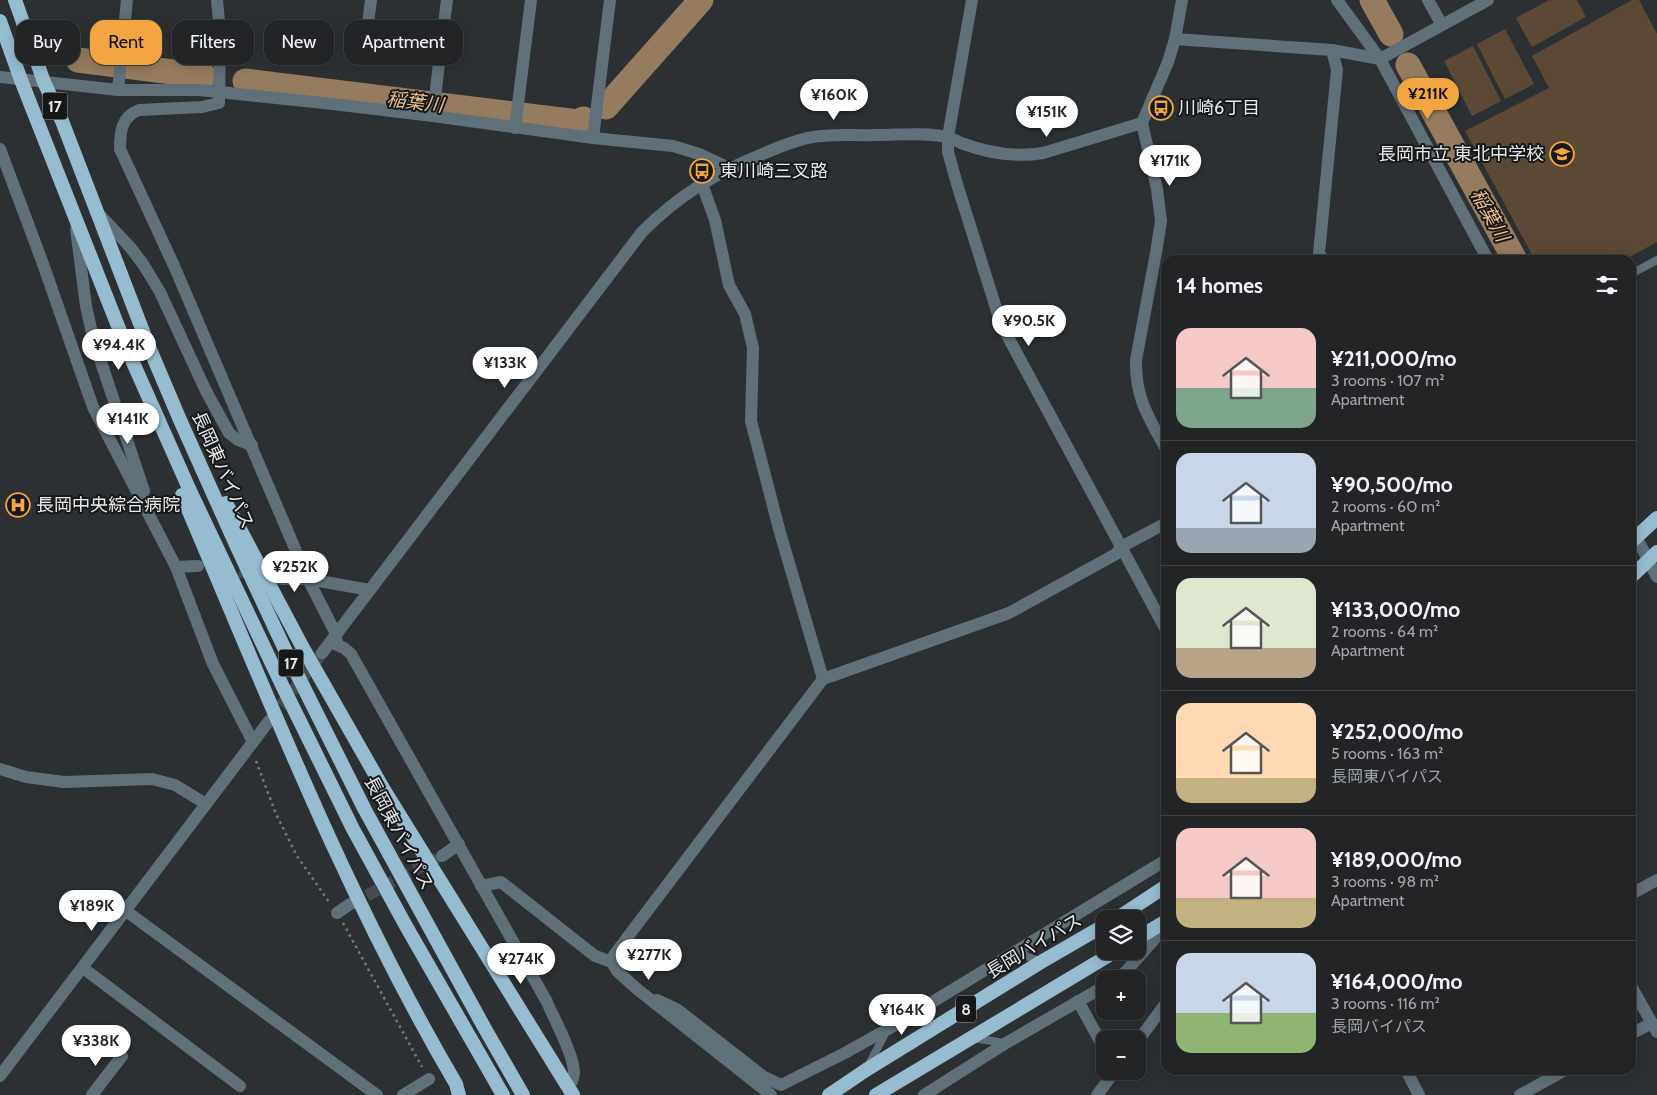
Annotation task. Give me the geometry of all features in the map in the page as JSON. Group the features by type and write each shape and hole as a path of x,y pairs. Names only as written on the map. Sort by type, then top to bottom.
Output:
{"highway":[{"name":"長岡東バイパス","path":"15,0 44,82 62,122 180,420 288,656 365,810 523,1095"},
{"name":"17","path":"0,22 75,220 127,350 191,493 274,670 353,829 411,935 503,1095"},
{"name":"17","path":"127,350 147,412 323,824 393,971 459,1091"},
{"name":"17","path":"180,420 369,764 505,987 573,1092"},
{"path":"1636,533 1657,518"},
{"path":"1636,572 1653,557"},
{"path":"1130,910 1161,889"},
{"path":"1146,933 1161,924"},
{"name":"長岡バイパス","path":"829,1095 1040,962 1096,930"},
{"name":"8","path":"876,1095 1101,960"}],"street":[{"path":"118,90 127,0"},
{"path":"217,0 220,32 219,103 202,107 139,110 131,113 121,128 120,149 175,268 308,579 336,634 337,645 351,654 547,1002 564,1040 574,1071 573,1092"},
{"path":"368,20 371,0"},
{"path":"444,20 447,0"},
{"path":"515,128 531,0"},
{"path":"593,138 610,0"},
{"path":"972,0 948,137 948,152 957,184 1001,324 1161,621"},
{"path":"1161,439 1139,395 1136,377 1136,360 1161,221 1157,189 1142,123 1164,76 1176,39 1182,0"},
{"path":"1337,0 1380,59 1485,255"},
{"path":"1428,0 1442,25"},
{"path":"1176,39 1332,50 1380,59 1488,0"},
{"path":"1320,255 1337,70 1332,50"},
{"path":"433,116 439,65"},
{"path":"0,76 118,90 199,90 219,92 433,116 593,138 673,146 699,154 729,168"},
{"path":"322,653 642,232 673,203 702,184 729,168 789,143 834,134 876,136 910,133 948,137 960,143 996,154 1028,156 1142,123"},
{"path":"0,149 42,261 93,407 176,568 213,664 253,742"},
{"path":"702,184 715,220 729,285 745,314 753,348 751,421 783,546 823,679"},
{"path":"97,212 130,247 148,271 160,292 206,391 229,433 238,440 252,445"},
{"path":"75,220 86,306 93,338 118,409 154,525"},
{"path":"612,962 614,955 823,679 1009,614 1116,554 1121,547 1161,526"},
{"path":"1636,538 1653,557 1657,576"},
{"path":"176,568 198,566"},
{"path":"282,579 308,579 370,590"},
{"path":"0,1076 269,721"},
{"path":"0,769 26,777 64,782 152,779 175,785 206,804"},
{"path":"442,856 459,844"},
{"path":"637,989 678,1010 764,1077 781,1085 888,1029 1161,863"},
{"path":"1636,891 1657,880"},
{"path":"481,886 501,882 595,956 612,962 617,971 667,1015 771,1095"},
{"path":"337,912 350,904"},
{"path":"126,911 377,1095"},
{"path":"1128,970 1161,932"},
{"path":"83,968 240,1086"},
{"path":"924,1095 1096,991"},
{"path":"1636,995 1654,1027 1636,1032"},
{"path":"1078,1001 1096,1034"},
{"path":"1146,1030 1161,1011"},
{"path":"92,1095 122,1056"},
{"path":"1409,1075 1419,1095"},
{"path":"1520,1095 1556,1075"},
{"path":"403,1095 429,1079"},
{"path":"1097,1095 1108,1080"}],"lane":[{"path":"1636,271 1657,260"},
{"path":"1016,952 1040,962"},
{"path":"866,1070 888,1029"},
{"path":"972,1038 1006,1044"}],"shaded area":[{"path":"1549,0 1577,0 1586,17 1532,47 1516,18"},
{"name":"長岡市立 東北中学校","path":"1632,0 1639,0 1657,34 1657,242 1633,255 1532,255 1465,131 1549,88 1532,56"},
{"path":"1505,29 1534,84 1505,99 1477,44"},
{"path":"1473,46 1501,101 1472,116 1444,61"}],"waterway":[{"name":"稲葉川","path":"606,107 701,0"},
{"name":"稲葉川","path":"1372,0 1391,34"},
{"name":"稲葉川","path":"80,60 204,76"},
{"name":"稲葉川","path":"1408,65 1512,255"},
{"name":"稲葉川","path":"245,81 578,122 583,119"}],"tunnel":[{"path":"221,569 282,579"},
{"path":"270,720 322,653"},
{"path":"351,904 437,858"}],"place":[{"name":"川崎6丁目","path":"1161,108"},
{"name":"長岡市立 東北中学校","path":"1562,154"},
{"name":"東川崎三叉路","path":"702,171"},
{"name":"長岡中央綜合病院","path":"18,505"}]}
